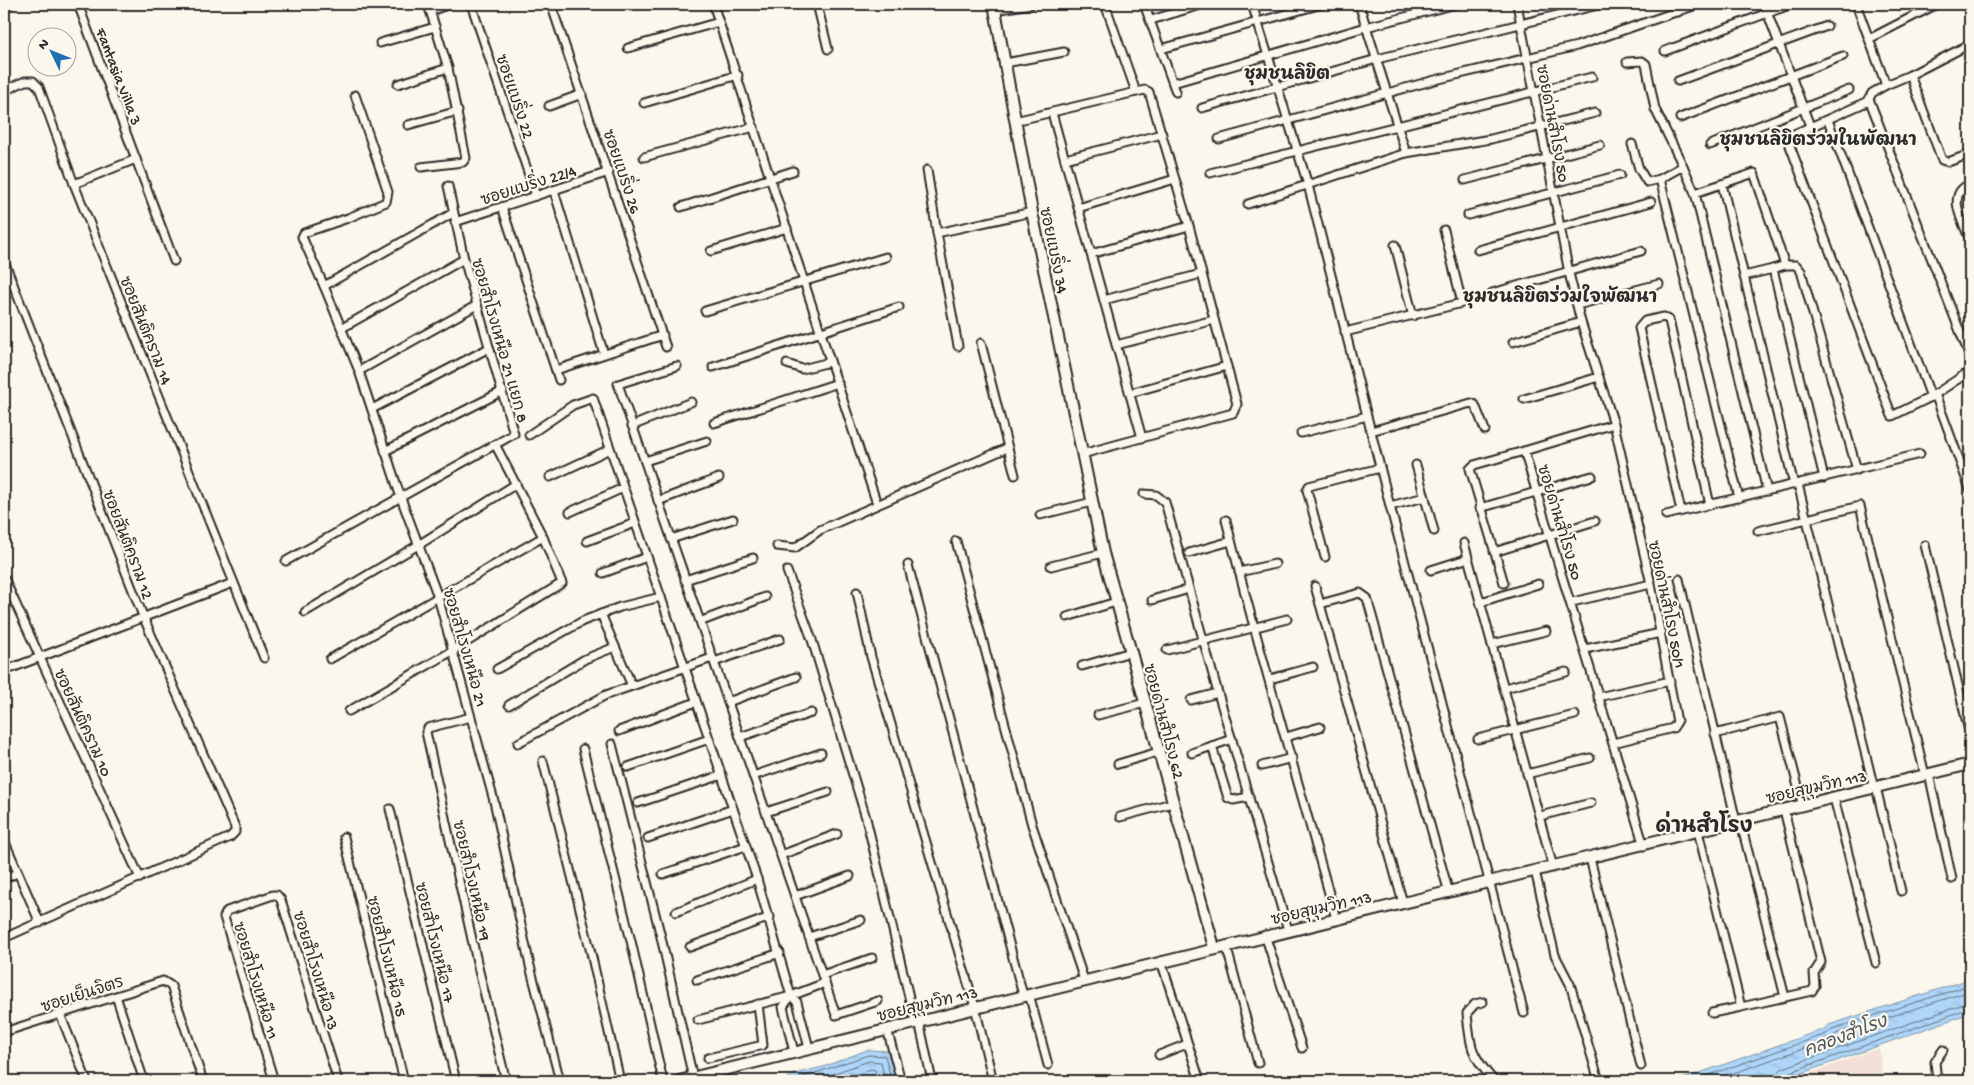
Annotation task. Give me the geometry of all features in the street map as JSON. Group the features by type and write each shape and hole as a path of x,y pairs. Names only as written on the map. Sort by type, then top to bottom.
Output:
{"main road":[{"name":"ซอยแบริ่ง 34","path":"994,7 1032,212 1092,502"},
{"name":"ซอยด่านสำโรง 62","path":"1092,502 1116,602 1214,948"},
{"name":"ซอยสุขุมวิท 113","path":"679,1081 706,1078 794,1052 888,1028 1265,935 1644,846 1738,820 1803,806 1970,764"}],"street":[{"path":"4,6 9,4"},
{"name":"Fantasia Villa 3","path":"78,4 174,260"},
{"path":"421,167 465,161 466,154 448,68 429,7 450,4"},
{"name":"ซอยแบริ่ง 22","path":"471,4 536,196"},
{"name":"ซอยแบริ่ง 26","path":"551,4 609,172 666,347"},
{"path":"713,4 738,75 820,333 877,504"},
{"path":"817,4 828,49"},
{"path":"994,7 1031,4"},
{"path":"1105,4 1136,92"},
{"path":"1144,4 1176,92"},
{"path":"1150,20 1204,4"},
{"path":"1252,4 1308,185 1380,468 1524,1013"},
{"path":"1160,49 1322,4"},
{"path":"1359,4 1406,153"},
{"path":"1173,83 1366,27 1456,4"},
{"name":"ซอยด่านสำโรง 50","path":"1517,4 1569,273 1581,322 1614,424 1524,451 1572,602 1598,697 1644,846"},
{"path":"1202,108 1377,59 1602,4"},
{"path":"1674,4 1678,12"},
{"path":"1219,138 1387,92 1577,46 1699,4"},
{"path":"1764,4 1810,126"},
{"path":"1665,51 1792,4"},
{"path":"1856,4 1886,85"},
{"path":"1869,39 1938,4"},
{"path":"628,48 720,22"},
{"path":"1678,81 1827,26"},
{"path":"380,43 434,27"},
{"path":"1970,44 1872,93 1869,102 1970,357"},
{"path":"1005,63 1064,52"},
{"path":"1680,118 1842,56"},
{"path":"1627,62 1642,61 1646,64 1654,109 1684,166 1694,193 1767,491"},
{"path":"398,84 448,68"},
{"path":"644,103 738,75"},
{"path":"1910,75 1942,160 1948,162 1970,154"},
{"path":"1210,173 1592,77"},
{"name":"ซอยสันติคราม 14","path":"4,91 25,81 33,81 39,86 74,184 264,658"},
{"path":"1710,145 1849,90"},
{"path":"1015,121 1136,92 1149,92 1189,226 1237,404 1233,413 1082,454"},
{"path":"549,106 582,94"},
{"name":"ซอยสำโรงเหนือ 21","path":"355,95 388,192 386,202 302,234 359,371 385,451 438,597 494,801 530,966 560,1081"},
{"path":"1869,102 1794,134 1789,143 1892,416 1933,395 1970,371"},
{"path":"408,126 458,111"},
{"path":"1052,113 1142,438"},
{"path":"1248,204 1406,153 1491,139 1595,113"},
{"path":"1828,120 1970,489"},
{"path":"644,157 754,127"},
{"path":"1065,159 1162,134"},
{"path":"1632,144 1645,181 1652,182 1660,179 1684,166"},
{"path":"1466,180 1600,145"},
{"path":"74,184 136,159"},
{"path":"927,170 958,346"},
{"path":"681,207 793,171"},
{"name":"ซอยแบริ่ง 22/4","path":"455,222 609,172"},
{"path":"1694,193 1751,172 1757,175 1785,265"},
{"path":"1468,215 1555,194 1620,175"},
{"path":"1078,208 1175,179"},
{"path":"1660,179 1739,498"},
{"path":"1722,184 1796,485 1807,519 1816,566 1902,891"},
{"path":"1970,184 1964,186 1959,192 1956,205 1968,229 1970,240"},
{"name":"ซอยสำโรงเหนือ 21 แยก 8","path":"286,561 512,438 514,432 464,260 448,186"},
{"path":"554,191 604,354"},
{"path":"1478,250 1561,229 1650,202"},
{"path":"502,207 559,380"},
{"path":"937,233 1032,212"},
{"path":"324,286 453,213"},
{"path":"1091,254 1189,226"},
{"path":"711,251 787,228"},
{"path":"1345,332 1462,303 1444,230"},
{"path":"1395,245 1413,316"},
{"path":"1492,294 1641,251"},
{"path":"705,311 886,257"},
{"path":"342,328 464,260"},
{"name":"ซอยสันติคราม 12","path":"4,261 143,616 235,827 235,832 230,837 140,878"},
{"path":"1744,276 1785,265 1796,265 1801,272 1857,470"},
{"path":"1773,268 1824,478"},
{"path":"1104,300 1201,274"},
{"path":"1577,305 1659,284"},
{"path":"359,371 477,305"},
{"path":"713,366 899,307"},
{"path":"1680,511 1639,328 1645,321 1664,317 1669,320 1710,504"},
{"path":"1116,345 1214,320"},
{"path":"1513,342 1581,322"},
{"path":"556,370 662,335"},
{"path":"980,343 1015,474"},
{"path":"372,409 489,348"},
{"path":"787,364 802,370 830,362"},
{"path":"677,366 618,384 671,539 702,622 713,660 836,1015 878,1001"},
{"path":"1130,393 1227,366"},
{"path":"1524,399 1599,376"},
{"path":"714,423 838,383"},
{"path":"385,451 502,391"},
{"path":"529,435 574,405 593,398 770,917 791,996 797,1002 809,1048"},
{"path":"632,426 692,402"},
{"path":"1371,431 1471,402 1476,405 1485,430"},
{"path":"1301,433 1367,416"},
{"name":"ซอยด่านสำโรง 50/1","path":"1613,743 1676,726 1670,681 1651,584 1614,424"},
{"path":"645,462 707,441"},
{"path":"348,711 454,650 559,586 562,578 496,446"},
{"path":"777,546 795,548 820,530 1007,448"},
{"path":"550,476 610,449"},
{"path":"1504,583 1470,473 1471,467 1524,451"},
{"path":"1666,515 1920,454"},
{"path":"1416,465 1434,531"},
{"path":"1325,557 1309,486 1380,468"},
{"path":"1480,508 1592,476"},
{"path":"658,501 719,478"},
{"path":"305,612 420,544 516,484"},
{"path":"570,512 624,488"},
{"path":"1144,494 1156,495 1165,502 1218,693 1288,930"},
{"path":"1390,506 1425,497"},
{"path":"1040,515 1092,502"},
{"path":"1758,531 1860,506 1952,878"},
{"path":"671,539 733,518"},
{"path":"1226,520 1253,627 1270,679 1336,919"},
{"path":"1494,552 1595,521"},
{"path":"587,541 635,523"},
{"path":"330,659 543,537"},
{"path":"956,541 1032,826 1084,980"},
{"path":"1189,553 1231,541"},
{"path":"1464,543 1553,867"},
{"path":"1925,545 1970,736"},
{"path":"1051,566 1104,552"},
{"path":"603,572 647,558"},
{"path":"686,580 753,558"},
{"path":"1430,570 1469,558"},
{"path":"1239,572 1275,564"},
{"path":"908,565 1026,994 1048,1065"},
{"path":"787,571 812,640 866,818 932,1081"},
{"name":"ซอยสันติคราม 10","path":"4,578 140,878"},
{"path":"1679,578 1715,734 1785,997"},
{"path":"4,671 233,583"},
{"path":"1481,602 1538,584"},
{"path":"1572,602 1651,584"},
{"path":"1315,586 1403,903"},
{"path":"1152,600 1189,589"},
{"path":"857,592 871,657 975,1007 993,1081"},
{"path":"1320,604 1360,593 1367,598 1448,893"},
{"path":"702,622 765,597"},
{"path":"497,669 601,614 661,598"},
{"path":"1067,617 1116,602"},
{"path":"601,614 632,686"},
{"path":"1167,650 1287,619"},
{"path":"1492,644 1546,631"},
{"path":"1585,649 1661,634"},
{"path":"518,743 606,695 780,639"},
{"path":"509,705 585,659 615,647"},
{"path":"1082,666 1131,652"},
{"path":"1270,679 1313,667"},
{"path":"1505,688 1566,672"},
{"path":"728,702 796,677"},
{"path":"1598,697 1670,681"},
{"path":"1191,700 1218,693"},
{"path":"619,731 696,702"},
{"path":"1098,715 1145,703"},
{"path":"740,736 812,713"},
{"path":"1478,739 1575,716"},
{"name":"ซอยสำโรงเหนือ 19","path":"472,717 428,728 426,732 479,972 506,1081"},
{"path":"1715,734 1780,717 1803,806"},
{"path":"1286,736 1320,727"},
{"path":"628,767 709,739"},
{"path":"1192,753 1232,739"},
{"path":"612,744 661,937 693,1078"},
{"path":"1212,746 1228,798 1233,800 1249,797"},
{"path":"583,749 631,941 663,1081"},
{"path":"1118,764 1158,752"},
{"path":"753,776 821,753"},
{"path":"1262,766 1292,758"},
{"path":"1528,774 1590,758"},
{"path":"542,760 591,953 620,1081"},
{"path":"638,803 722,775"},
{"path":"766,812 828,792"},
{"path":"1834,798 1876,963"},
{"path":"1120,817 1172,803"},
{"path":"1540,816 1591,803"},
{"name":"ซอยสำโรงเหนือ 17","path":"390,809 456,1081"},
{"path":"648,838 734,809"},
{"path":"1712,1013 1814,989 1814,973 1820,962 1784,810"},
{"path":"1698,831 1741,1007"},
{"path":"781,855 837,834"},
{"name":"ซอยสำโรงเหนือ 15","path":"344,837 404,1081"},
{"path":"4,840 40,923"},
{"path":"664,874 746,846"},
{"path":"1590,858 1641,1066"},
{"path":"1535,871 1555,955 1570,984 1599,1081"},
{"path":"4,878 18,873"},
{"path":"795,896 850,876"},
{"path":"4,938 140,878"},
{"path":"676,912 757,879"},
{"name":"ซอยสำโรงเหนือ 13","path":"250,903 273,895 277,895 281,900 338,1081"},
{"name":"ซอยสำโรงเหนือ 11","path":"250,903 228,910 224,917 274,1081"},
{"path":"690,946 770,917"},
{"path":"809,937 861,920"},
{"path":"1265,935 1302,1048"},
{"path":"1226,945 1258,1063"},
{"path":"697,980 780,953"},
{"path":"822,975 872,958"},
{"path":"1161,961 1200,1081"},
{"name":"ซอยเย็นจิตร","path":"4,1032 163,981 168,983 203,1081"},
{"path":"698,1020 791,996 825,984"},
{"path":"116,996 144,1081"},
{"path":"791,996 783,1007 794,1052"},
{"path":"1483,1002 1475,1004 1468,1013 1470,1046 1478,1063 1494,1081"},
{"path":"708,1058 763,1045 758,1004"},
{"path":"60,1014 87,1081"},
{"path":"888,1028 901,1081"},
{"path":"1159,1056 1187,1044"},
{"path":"1937,1081 1935,1062 1943,1050"}],"shaded area":[{"path":"1879,1048 1883,1081 1797,1081 1797,1078"}],"water":[{"name":"คลองสำโรง","path":"1970,979 1970,1013 1780,1081 1677,1081 1824,1029 1829,1025"},
{"path":"867,1050 889,1051 897,1081 784,1081 794,1074 823,1067"}],"district":[{"name":"ชุมชนลิขิต","path":"1287,73"},
{"name":"ชุมชนลิขิตร่วมในพัฒนา","path":"1818,139"},
{"name":"ชุมชนลิขิตร่วมใจพัฒนา","path":"1560,296"},
{"name":"ด่านสำโรง","path":"1704,825"}]}
